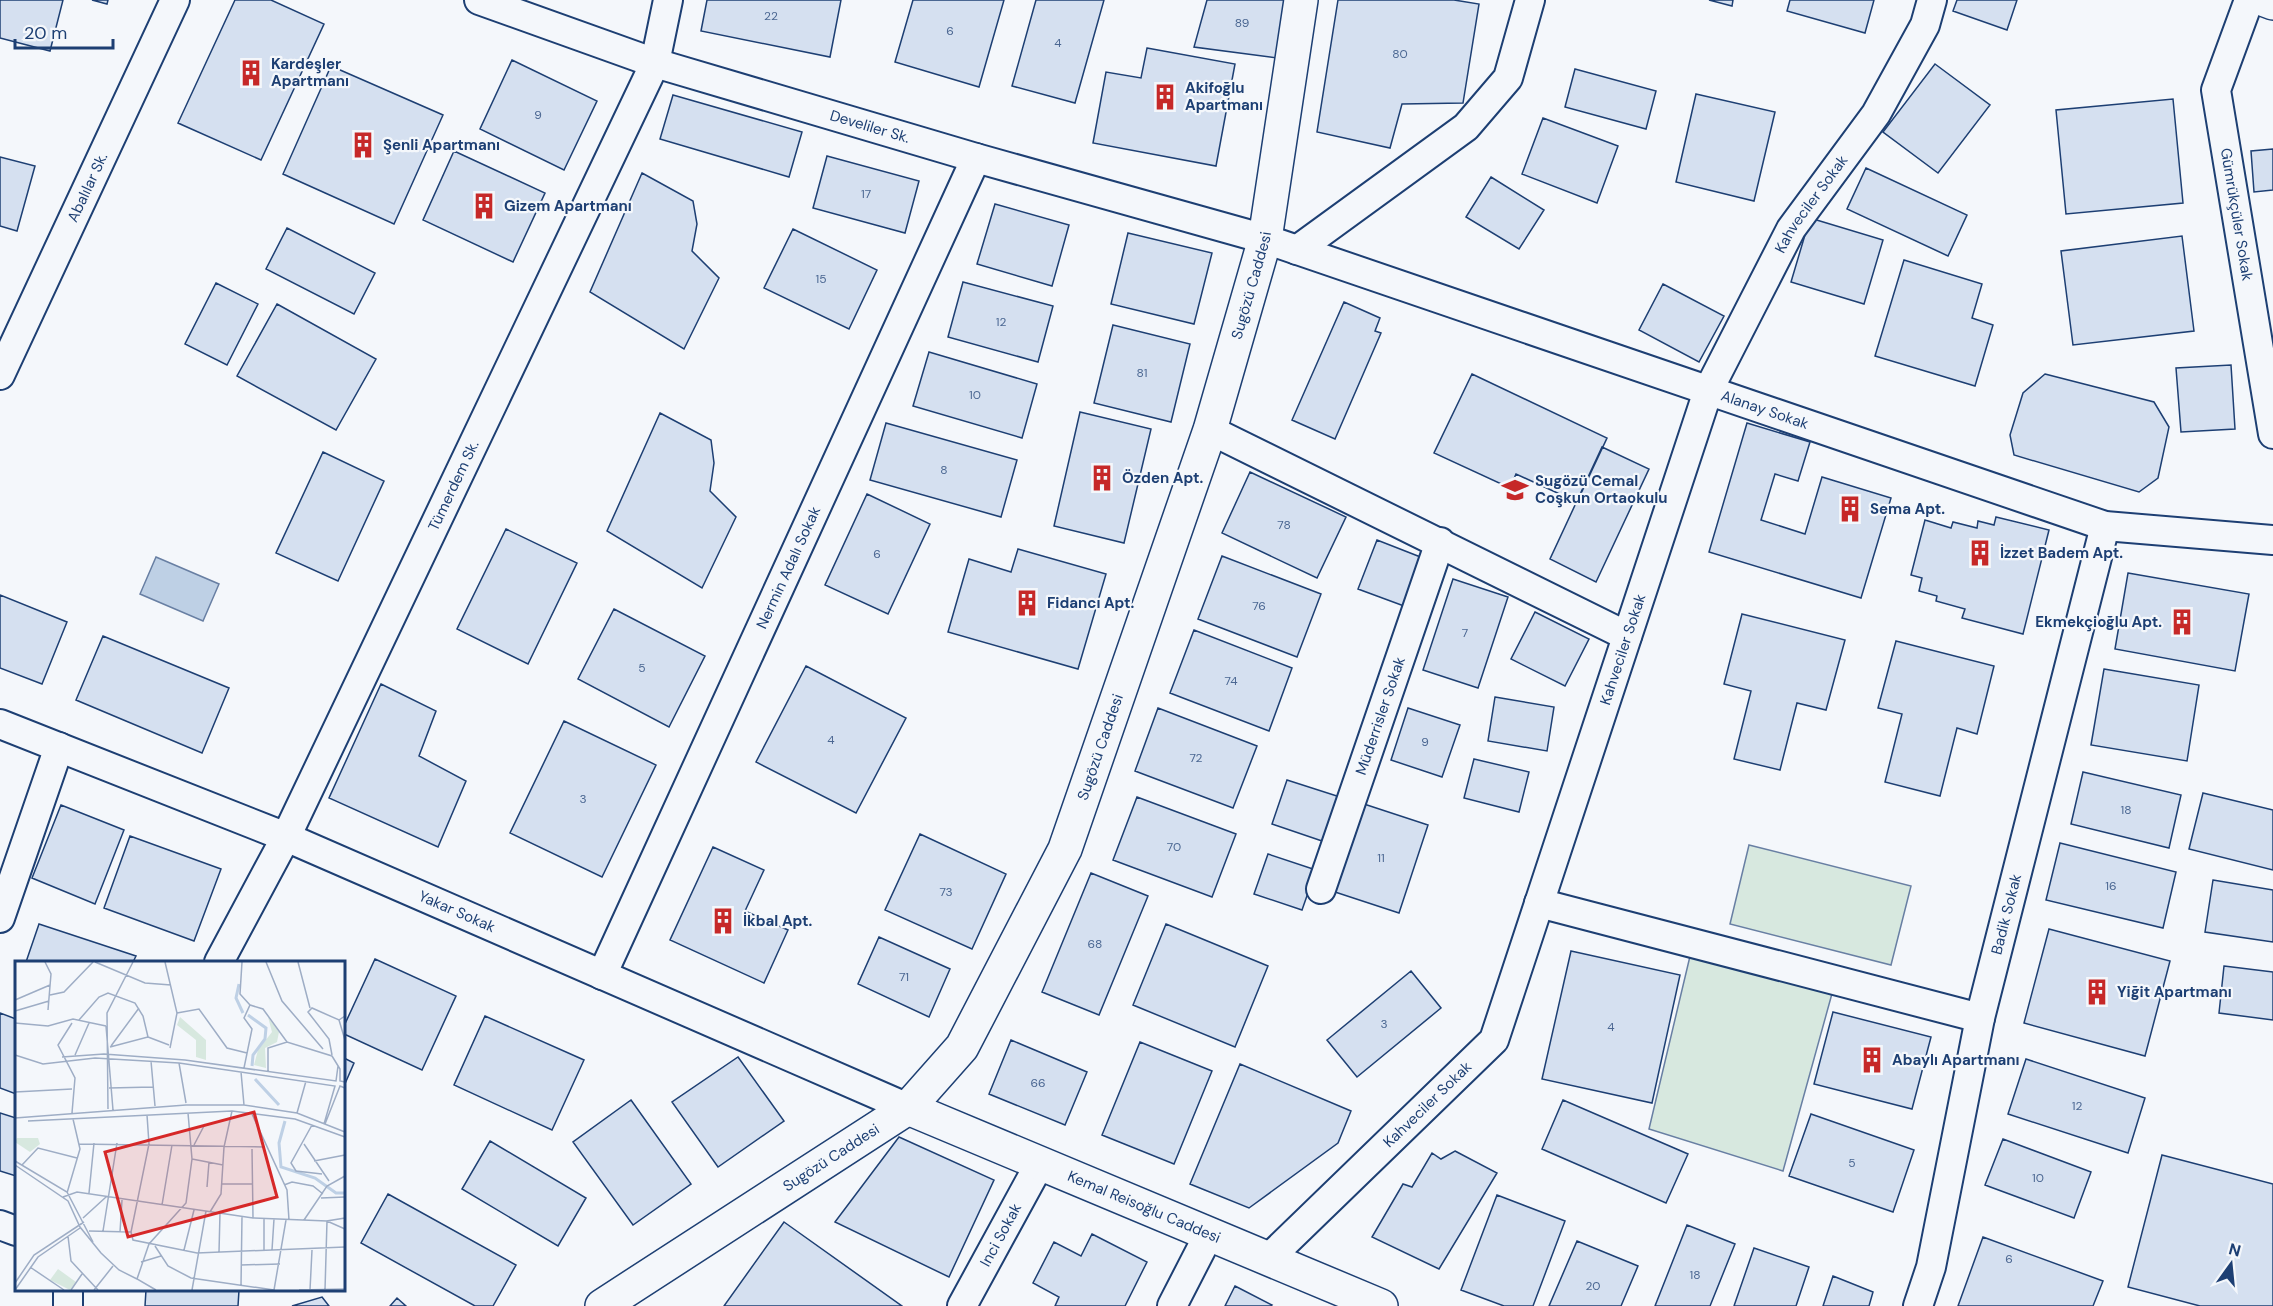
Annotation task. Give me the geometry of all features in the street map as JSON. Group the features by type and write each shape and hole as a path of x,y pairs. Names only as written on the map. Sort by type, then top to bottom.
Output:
{"main road":[{"name":"Sugözü Caddesi","path":"602,1306 908,1108 962,1047 1065,849 1210,430 1265,239 1300,0"},
{"path":"2265,0 2273,3"},
{"name":"Kemal Reisoğlu Caddesi","path":"908,1108 1381,1306"}],"street":[{"name":"Abalılar Sk.","path":"0,375 175,0"},
{"name":"Develiler Sk.","path":"479,0 655,63 976,158 1265,239"},
{"name":"Tümerdem Sk.","path":"220,961 286,837 655,63 668,0"},
{"path":"1296,250 1466,127 1508,78 1530,0"},
{"name":"Kahveciler Sokak","path":"1268,1259 1494,1040 1708,391 1791,229 1876,114 1925,25 1932,0"},
{"name":"Gümrükçüler Sokak","path":"2248,0 2216,90 2273,434"},
{"name":"Nermin Adalı Sokak","path":"602,975 976,158"},
{"name":"Alanay Sokak","path":"1265,239 2105,526 2273,540"},
{"path":"1210,430 1627,636"},
{"name":"Badik Sokak","path":"1918,1306 1931,1267 1980,1018 2105,526"},
{"name":"Müderrisler Sokak","path":"1321,889 1440,542"},
{"name":"Yakar Sokak","path":"0,724 286,837 908,1108"},
{"path":"0,918 59,747"},
{"path":"1539,903 1980,1018"},
{"name":"Inci Sokak","path":"962,1306 1040,1163"},
{"path":"0,1225 15,1231"},
{"path":"1172,1306 1209,1234"}],"shaded area":[{"path":"1749,845 1911,886 1891,965 1730,924"},
{"path":"1691,952 1833,990 1783,1171 1649,1129"}],"water":[{"path":"156,557 219,584 203,621 140,594"}],"building":[{"path":"0,0 63,0 50,51 0,38"},
{"path":"92,0 108,0 107,4"},
{"name":"Kardeşler Apartmanı","path":"235,0 271,0 324,24 261,160 178,123"},
{"path":"707,0 841,0 830,57 701,31"},
{"path":"913,0 1004,0 979,87 895,62"},
{"path":"1036,0 1104,0 1075,103 1012,86"},
{"path":"1207,0 1287,0 1277,58 1194,47"},
{"path":"1338,0 1454,0 1479,4 1463,103 1402,104 1390,148 1317,132"},
{"path":"1709,0 1733,0 1732,6"},
{"path":"1790,0 1874,0 1865,33 1787,11"},
{"path":"1957,0 2017,0 2007,30 1953,11"},
{"name":"Akifoğlu Apartmanı","path":"1147,48 1235,64 1216,166 1093,143 1106,72 1141,78"},
{"path":"512,60 597,101 564,170 480,129"},
{"path":"1935,64 1990,105 1938,173 1883,132"},
{"name":"Şenli Apartmanı","path":"331,66 443,115 394,224 283,174"},
{"path":"1575,69 1656,91 1646,129 1565,107"},
{"path":"1696,94 1775,112 1754,201 1676,182"},
{"path":"673,95 802,132 789,177 660,139"},
{"path":"2173,99 2183,203 2066,214 2056,110"},
{"path":"1543,118 1618,146 1597,203 1522,174"},
{"path":"2273,149 2273,190 2254,192 2251,151"},
{"name":"Gizem Apartmanı","path":"454,151 545,193 513,262 423,220"},
{"path":"827,156 919,181 905,233 813,208"},
{"path":"0,157 35,166 17,231 0,226"},
{"path":"1866,168 1967,215 1948,256 1847,209"},
{"path":"642,173 693,201 697,224 692,251 719,278 684,349 590,292"},
{"path":"1491,177 1544,210 1519,249 1466,217"},
{"path":"995,204 1069,225 1052,286 977,264"},
{"path":"1810,218 1883,240 1864,304 1791,282"},
{"path":"287,228 375,273 354,314 266,269"},
{"path":"793,229 877,270 849,329 764,288"},
{"path":"1128,233 1212,253 1194,324 1111,304"},
{"path":"2182,236 2194,331 2073,345 2061,251"},
{"path":"1904,260 1982,284 1972,318 1993,325 1975,386 1875,356"},
{"path":"963,282 1053,306 1038,362 948,337"},
{"path":"216,283 258,304 227,365 185,344"},
{"path":"1663,284 1724,316 1699,362 1639,330"},
{"path":"1344,302 1380,318 1375,331 1381,333 1335,439 1292,420"},
{"path":"277,304 376,359 336,430 237,376"},
{"path":"1113,325 1190,344 1171,422 1094,403"},
{"path":"929,352 1037,384 1022,438 913,406"},
{"path":"2231,365 2235,429 2181,432 2176,368"},
{"path":"1472,374 1607,438 1577,502 1516,474 1510,488 1434,453"},
{"path":"2045,374 2154,402 2169,427 2158,478 2139,492 2014,455 2010,435 2023,393"},
{"name":"Özden Apt.","path":"1080,412 1151,429 1124,543 1054,526"},
{"path":"660,413 711,440 714,463 710,491 736,517 702,588 607,531"},
{"path":"886,423 1017,460 1001,517 870,480"},
{"name":"Sema Apt.","path":"1747,423 1810,442 1798,481 1775,474 1761,520 1805,534 1822,477 1891,498 1861,598 1709,552"},
{"path":"1602,447 1649,469 1596,582 1550,559"},
{"path":"323,452 384,481 338,581 276,553"},
{"path":"1250,472 1346,517 1317,578 1222,533"},
{"path":"867,494 930,524 888,614 825,585"},
{"name":"İzzet Badem Apt.","path":"1996,517 2049,530 2023,634 1962,618 1965,609 1936,601 1937,596 1919,591 1922,578 1911,575 1925,520 1951,528 1953,522 1977,528 1978,521 1994,525"},
{"path":"506,529 577,563 528,664 457,629"},
{"path":"1377,540 1423,558 1404,606 1358,589"},
{"name":"Fidancı Apt.","path":"1018,549 1106,574 1078,669 948,632 969,559 1011,572"},
{"path":"1222,556 1321,594 1297,657 1198,619"},
{"name":"Ekmekçioğlu Apt.","path":"2128,573 2249,594 2235,671 2115,649"},
{"path":"1453,579 1508,597 1478,688 1423,670"},
{"path":"0,595 67,622 42,684 0,668"},
{"path":"614,609 705,656 669,727 578,679"},
{"path":"1535,612 1589,639 1565,686 1511,659"},
{"path":"1742,614 1845,640 1826,710 1797,703 1780,770 1734,759 1751,691 1724,684"},
{"path":"1194,630 1292,668 1269,731 1170,693"},
{"path":"103,636 229,688 202,753 76,700"},
{"path":"1896,641 1994,666 1977,734 1957,728 1940,796 1885,782 1902,714 1878,708"},
{"path":"806,666 906,718 856,813 756,762"},
{"path":"2104,669 2199,685 2187,761 2091,745"},
{"path":"381,684 436,711 419,756 466,781 438,847 329,798"},
{"path":"1495,697 1554,707 1547,751 1488,741"},
{"path":"1158,708 1257,746 1233,808 1135,771"},
{"path":"1408,708 1460,725 1442,777 1391,760"},
{"path":"564,721 656,765 602,877 510,833"},
{"path":"1474,759 1529,772 1519,812 1464,798"},
{"path":"2083,772 2181,795 2169,848 2071,824"},
{"path":"1287,780 1340,797 1325,842 1272,824"},
{"path":"2203,793 2273,810 2273,870 2189,849"},
{"path":"1137,797 1236,834 1212,897 1113,860"},
{"path":"1364,804 1428,825 1399,913 1335,892"},
{"path":"61,805 124,830 95,904 32,878"},
{"path":"920,834 1006,874 972,949 885,910"},
{"path":"130,836 221,869 194,941 104,908"},
{"path":"2060,843 2176,872 2163,928 2046,900"},
{"name":"İkbal Apt.","path":"713,847 764,870 745,911 788,930 764,983 670,940"},
{"path":"1268,854 1316,870 1302,910 1254,894"},
{"path":"1091,873 1148,896 1099,1015 1042,992"},
{"path":"2213,880 2273,890 2273,942 2205,932"},
{"path":"39,924 136,956 134,961 26,961"},
{"path":"1166,924 1268,966 1235,1047 1133,1005"},
{"name":"Yiğit Apartmanı","path":"2049,929 2170,961 2145,1056 2024,1023"},
{"path":"879,937 950,969 929,1017 858,984"},
{"path":"1571,951 1680,975 1652,1103 1542,1079"},
{"path":"375,959 456,996 422,1070 345,1034 345,1024"},
{"path":"2224,966 2273,972 2273,1020 2219,1013"},
{"path":"1411,971 1441,1008 1357,1077 1327,1040"},
{"name":"Abaylı Apartmanı","path":"1833,1012 1931,1037 1912,1109 1814,1084"},
{"path":"0,1013 15,1019 15,1094 0,1088"},
{"path":"485,1016 584,1060 552,1130 454,1085"},
{"path":"1011,1040 1087,1072 1065,1125 989,1094"},
{"path":"1140,1042 1212,1071 1174,1164 1102,1135"},
{"path":"738,1057 784,1121 718,1167 672,1102"},
{"path":"345,1058 354,1063 345,1084"},
{"path":"2026,1059 2145,1098 2128,1153 2008,1114"},
{"path":"1240,1064 1351,1111 1338,1143 1249,1208 1190,1184"},
{"path":"631,1100 691,1184 633,1225 573,1142"},
{"path":"1563,1100 1688,1154 1666,1203 1542,1149"},
{"path":"0,1113 15,1118 15,1176 0,1171"},
{"path":"1811,1114 1914,1150 1893,1212 1789,1176"},
{"path":"899,1137 994,1180 949,1277 835,1222"},
{"path":"2003,1139 2091,1172 2074,1218 1985,1185"},
{"path":"490,1141 586,1198 558,1246 462,1189"},
{"path":"1455,1151 1497,1173 1439,1269 1372,1237 1403,1184 1412,1187 1432,1153 1441,1159"},
{"path":"2162,1155 2273,1184 2273,1306 2200,1306 2128,1287"},
{"path":"388,1194 516,1265 493,1306 475,1306 361,1243"},
{"path":"1497,1195 1565,1221 1533,1306 1504,1306 1461,1290"},
{"path":"784,1222 902,1306 724,1306"},
{"path":"1687,1225 1735,1244 1710,1306 1655,1306"},
{"path":"1092,1234 1147,1262 1125,1306 1055,1306 1059,1297 1033,1283 1054,1242 1081,1256"},
{"path":"1983,1237 2103,1281 2093,1306 1958,1306"},
{"path":"1577,1241 1638,1266 1621,1306 1549,1306"},
{"path":"1754,1248 1809,1267 1796,1306 1734,1306"},
{"path":"1833,1276 1873,1292 1869,1306 1823,1306"},
{"path":"1235,1286 1272,1305 1225,1306"},
{"path":"146,1291 239,1291 238,1306 145,1306"},
{"path":"322,1297 329,1306 292,1306"},
{"path":"397,1298 406,1306 390,1306"}],"place":[{"name":"Kardeşler Apartmanı","path":"251,73"},
{"name":"Akifoğlu Apartmanı","path":"1165,97"},
{"name":"Şenli Apartmanı","path":"363,145"},
{"name":"Gizem Apartmanı","path":"484,206"},
{"name":"Özden Apt.","path":"1102,478"},
{"name":"Sugözü Cemal Coşkun Ortaokulu","path":"1515,490"},
{"name":"Sema Apt.","path":"1850,509"},
{"name":"İzzet Badem Apt.","path":"1980,553"},
{"name":"Fidancı Apt.","path":"1027,603"},
{"name":"Ekmekçioğlu Apt.","path":"2182,622"},
{"name":"İkbal Apt.","path":"723,921"},
{"name":"Yiğit Apartmanı","path":"2097,992"},
{"name":"Abaylı Apartmanı","path":"1872,1060"}]}
